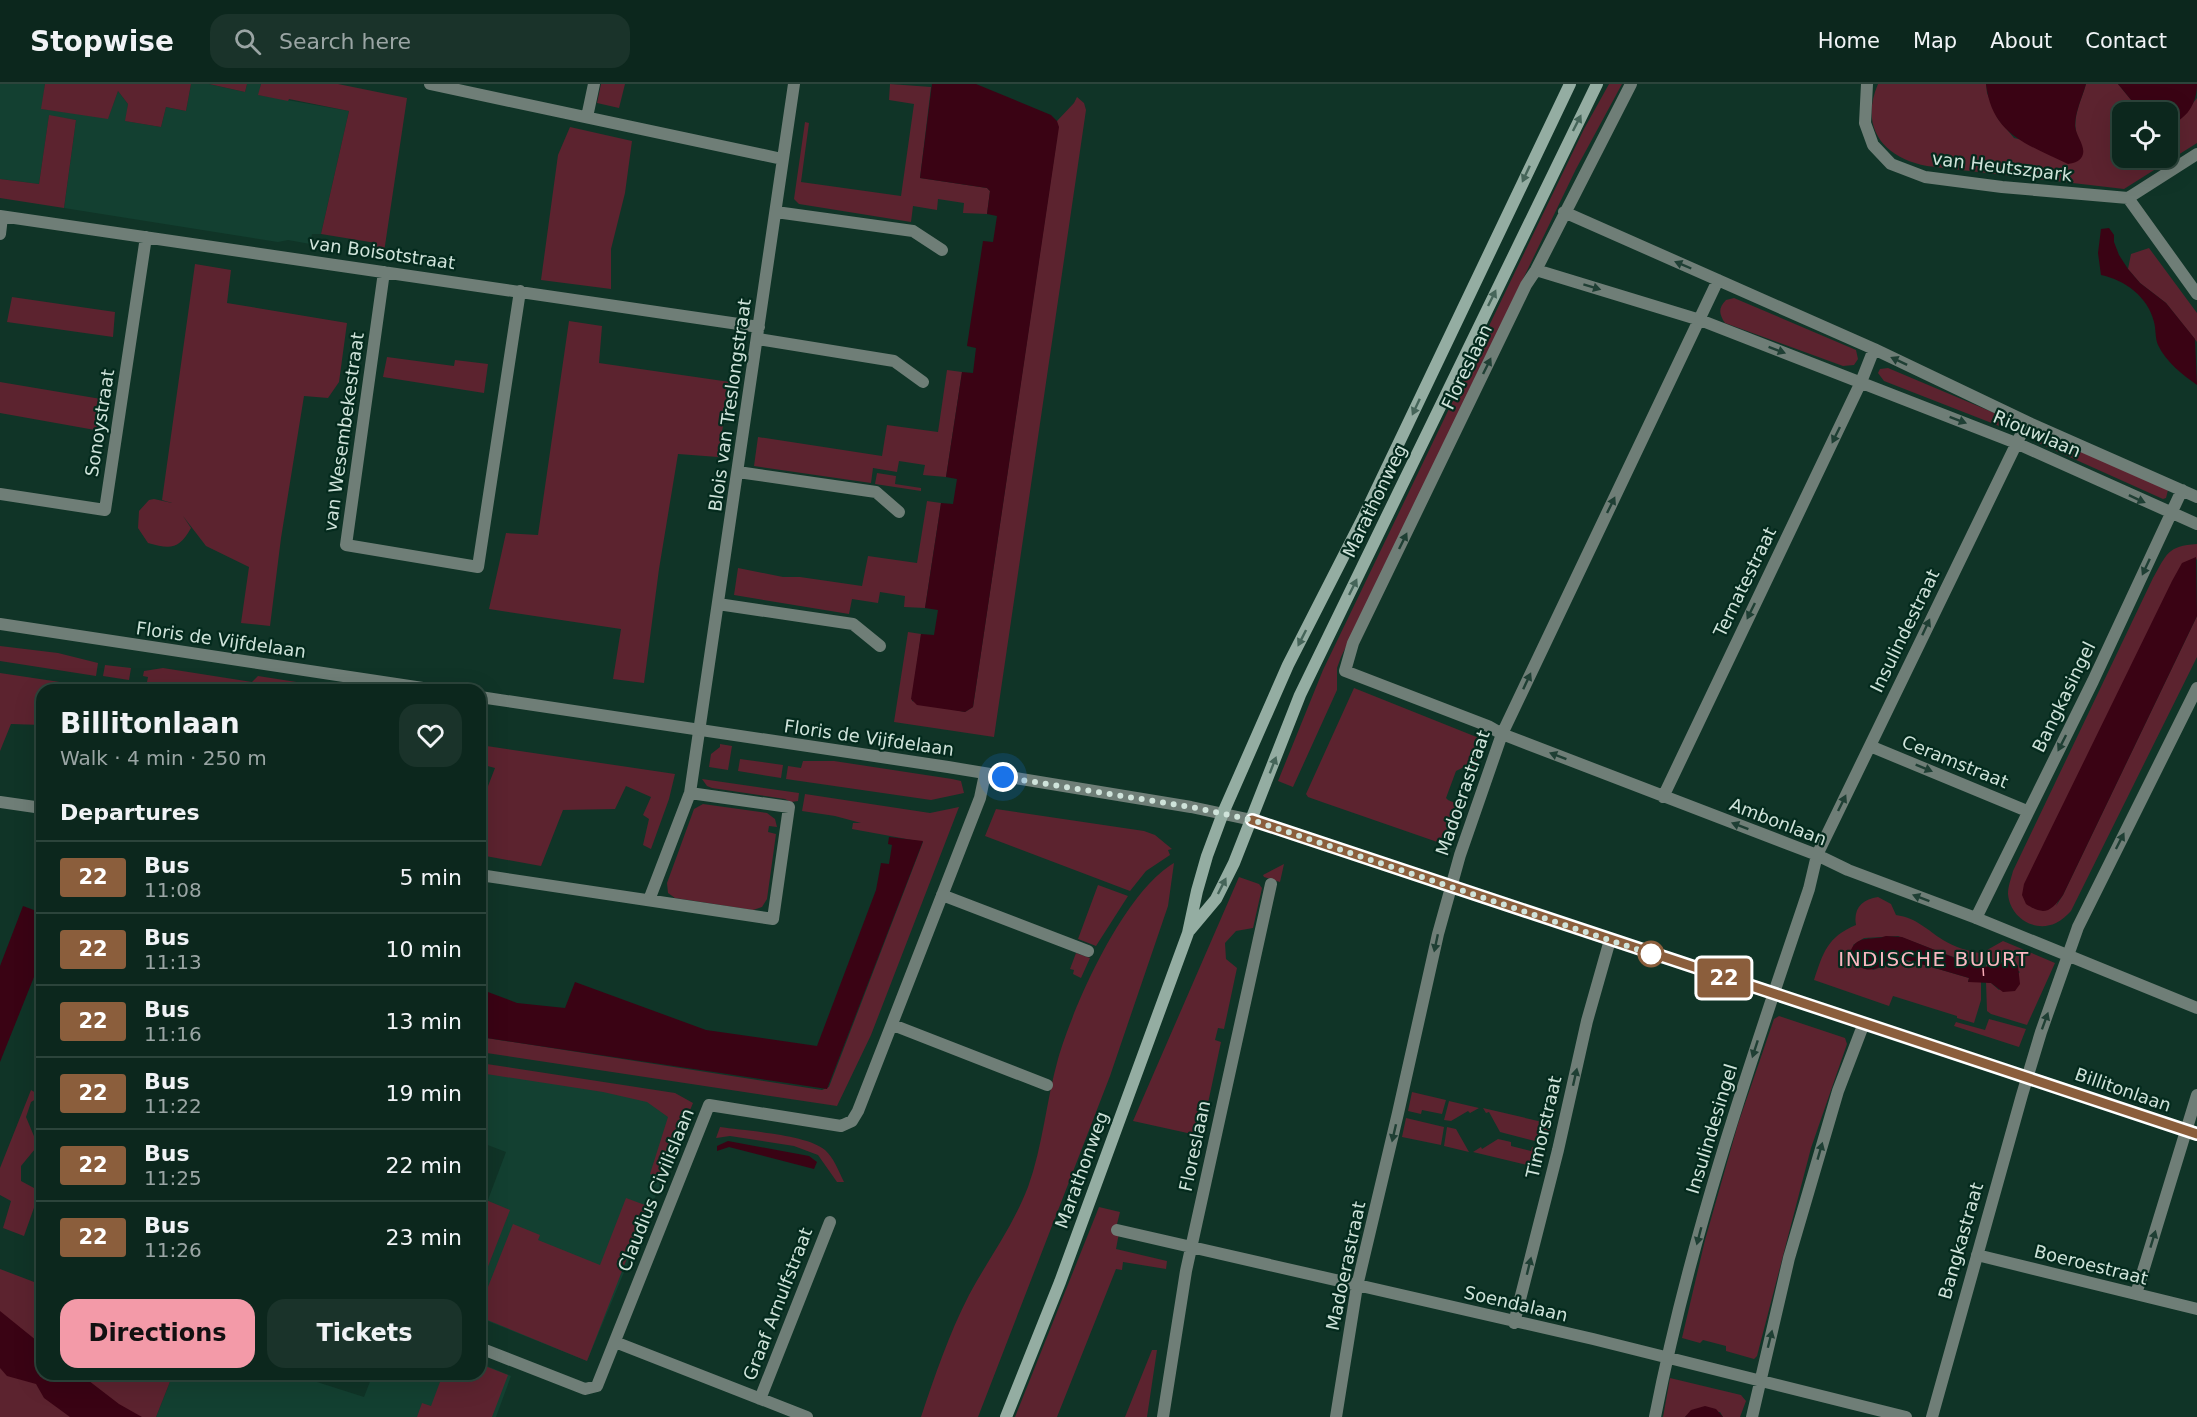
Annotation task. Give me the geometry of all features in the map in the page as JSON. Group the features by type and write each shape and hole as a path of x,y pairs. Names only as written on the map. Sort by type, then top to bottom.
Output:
{"main road":[{"name":"Marathonweg","path":"1006,1417 1060,1282 1188,933 1197,891 1223,813 1288,665 1363,518 1570,84"},
{"name":"Marathonweg","path":"1188,933 1216,899 1234,863 1300,695 1597,84"}],"street":[{"path":"430,84 782,159"},
{"path":"587,117 594,84"},
{"name":"Blois van Treslongstraat","path":"649,900 690,794 794,84"},
{"name":"Floreslaan","path":"1345,671 1353,643 1526,285 1536,270 1631,84"},
{"name":"van Heutszpark","path":"1867,84 1865,123 1873,145 1891,164 1925,177 2002,187 2128,198"},
{"path":"2197,154 2128,198 2197,294"},
{"path":"776,212 913,231 942,250"},
{"name":"Riouwlaan","path":"1564,212 1874,349 2027,422 2197,497"},
{"path":"0,234 1,217"},
{"name":"van Boisotstraat","path":"1,217 520,291 759,333 894,361 923,382"},
{"name":"Sonoystraat","path":"0,494 105,510 146,237"},
{"name":"Riouwlaan","path":"1536,270 1700,320 2016,443 2197,524"},
{"name":"van Wesembekestraat","path":"384,272 346,545 478,567 520,291"},
{"path":"1700,320 1718,280"},
{"name":"Madoerastraat","path":"1336,1417 1357,1286 1438,934 1457,862 1502,734 1700,320"},
{"path":"1861,382 1874,349"},
{"name":"Ternatestraat","path":"1663,797 1861,382"},
{"name":"Insulindestraat","path":"1816,855 2027,422"},
{"path":"738,472 876,492 899,512"},
{"name":"Bangkasingel","path":"1976,918 2093,681 2182,490"},
{"path":"718,604 853,624 880,646"},
{"name":"Floris de Vijfdelaan","path":"0,624 396,684"},
{"name":"Ambonlaan","path":"1345,671 1816,855 1848,870 1976,918 2197,1008"},
{"path":"2027,1076 2078,927 2197,688"},
{"name":"Floris de Vijfdelaan","path":"486,697 1191,807 1252,820"},
{"name":"Ceramstraat","path":"1870,746 2027,811"},
{"name":"Claudius Civilislaan","path":"486,1350 585,1389 597,1386 709,1105 841,1126 852,1121 858,1111 980,798 985,774"},
{"path":"486,876 773,919 789,807 690,794"},
{"path":"0,802 36,807"},
{"name":"Billitonlaan","path":"1252,820 2192,1132"},
{"name":"Insulindesingel","path":"1655,1417 1667,1358 1731,1120 1809,889 1816,855"},
{"name":"Floreslaan","path":"1163,1417 1191,1246 1271,884"},
{"path":"942,895 1088,951"},
{"name":"Timorstraat","path":"1514,1323 1558,1150 1587,1021 1610,940"},
{"path":"1752,1417 1790,1258 1821,1146 1863,1023"},
{"path":"892,1025 1047,1084"},
{"name":"Bangkastraat","path":"1932,1417 2027,1076"},
{"path":"2136,1294 2192,1132 2197,1095"},
{"name":"Graaf Arnulfstraat","path":"760,1399 830,1222"},
{"name":"Soendalaan","path":"1117,1230 1760,1380 1906,1417"},
{"name":"Boeroestraat","path":"1977,1255 2197,1309"},
{"name":"Graaf Arnulfstraat","path":"615,1342 807,1417"}],"shaded area":[{"path":"0,84 45,84 42,109 108,118 118,91 128,104 126,121 161,127 166,107 186,111 191,84 209,84 245,92 247,84 261,84 259,95 349,111 321,234 312,234 310,244 288,240 278,242 64,208 76,120 49,116 39,184 0,179"},
{"path":"45,84 191,84 186,111 166,107 161,127 125,121 128,104 118,91 108,119 41,109"},
{"path":"209,84 247,84 245,92"},
{"path":"261,84 338,84 407,98 383,259 373,257 376,243 321,234 349,111 258,95"},
{"path":"601,84 625,84 619,108 597,103"},
{"path":"890,84 931,87 920,178 987,188 990,191 987,214 963,213 964,203 938,199 937,210 913,206 911,222 799,204 794,199 805,122 809,123 801,182 901,196 914,104 889,100"},
{"path":"932,84 976,84 1051,115 1059,127 973,707 965,712 917,705 911,699 921,634 934,635 938,610 925,608 941,503 953,504 957,479 946,477 962,372 973,373 976,348 967,346 983,241 993,242 997,216 987,214 990,191 987,188 920,178"},
{"path":"1609,84 1622,84 1576,169 1341,657 1337,668 1337,690 1293,787 1278,781 1323,670 1584,129"},
{"path":"1878,84 1986,84 1987,93 1998,119 2014,138 2083,154 2075,125 2086,84 2118,84 2133,102 2112,102 2112,168 2157,168 2124,189 1927,166 1899,156 1879,138 1874,127 1873,100"},
{"path":"1986,84 2086,84 2075,121 2082,144 2081,158 2068,164 2014,136 1996,115"},
{"path":"2118,84 2197,84 2197,91 2190,110 2178,121 2178,102 2133,102"},
{"path":"1077,97 1084,103 1086,110 994,737 894,722 908,632 921,634 912,701 965,712 973,707 1057,137 1057,121"},
{"path":"2197,98 2197,143 2178,155 2178,120"},
{"path":"49,115 76,120 64,208 0,198 0,179 39,184"},
{"path":"570,127 632,141 625,193 611,249 611,289 541,280 558,155"},
{"path":"2109,228 2114,235 2119,255 2128,269 2140,283 2166,303 2195,339 2197,385 2175,368 2161,351 2151,313 2141,297 2127,285 2101,275 2098,253 2101,229"},
{"path":"2149,248 2197,313 2197,342 2166,303 2140,283 2128,269 2131,254"},
{"path":"195,264 231,270 227,303 347,323 339,382 328,398 304,396 281,538 270,626 241,623 249,567 206,546 183,516 191,528 178,544 173,546 148,543 138,528 139,511 149,500 172,503 162,500"},
{"path":"12,297 115,312 113,337 7,322"},
{"path":"1734,298 1856,350 1858,359 1854,365 1843,366 1725,323 1721,308 1726,300"},
{"path":"569,321 602,326 599,363 730,382 718,457 678,454 659,569 644,683 613,679 621,629 489,609 506,533 538,535"},
{"path":"387,357 454,366 455,360 488,364 484,393 383,377"},
{"path":"1888,368 2011,420 2013,427 2007,429 1884,381 1878,373 1880,369"},
{"path":"947,370 962,372 946,477 923,475 925,465 899,461 897,472 873,468 871,483 754,466 758,437 882,456 887,425 938,432"},
{"path":"0,382 101,399 99,424 95,430 0,413"},
{"path":"2039,432 2168,490 2166,498 2163,499 2034,441 2034,435"},
{"path":"877,473 896,476 895,484 921,488 921,491 875,484"},
{"path":"927,501 941,503 925,608 904,607 905,596 880,592 878,603 852,599 849,614 734,595 738,568 783,577 800,577 862,586 868,556 917,563"},
{"path":"2197,544 2197,558 2056,906 2197,616 2197,657 2071,911 2056,923 2048,926 2032,925 2013,910 2010,903 2008,891 2013,871 2153,578 2174,549"},
{"path":"2196,557 2197,616 2063,895 2055,905 2047,910 2032,908 2026,904 2022,895 2024,884 2172,581 2182,563"},
{"path":"0,646 58,653 98,663 96,676 0,661"},
{"path":"105,665 131,668 129,680 103,676"},
{"path":"163,668 252,682 258,676 303,684 160,684 147,682 148,677 143,676 144,671"},
{"path":"0,673 73,684 36,684 36,725 11,724 0,751"},
{"path":"1354,688 1484,740 1473,772 1462,768 1456,771 1446,798 1460,805 1446,845 1308,797 1306,794"},
{"path":"720,744 732,746 728,770 709,767 711,754 720,747"},
{"path":"486,746 675,774 669,799 651,849 643,845 649,819 643,815 651,797 626,786 615,809 563,810 541,866 486,856 486,791 495,768 486,766"},
{"path":"740,759 783,765 781,778 738,771"},
{"path":"803,761 834,761 952,779 961,781 964,793 931,800 786,779 788,766 801,768"},
{"path":"702,779 799,793 798,801 791,802 785,799 712,788 707,786"},
{"path":"805,794 930,813 959,807 871,1035 837,1106 486,1053 486,1038 822,1090 829,1087 923,842 852,829 853,823 861,823 802,811"},
{"path":"703,804 767,813 775,819 777,827 769,826 768,832 776,834 767,899 762,907 753,910 675,898 668,893 667,883 694,809"},
{"path":"996,809 1144,831 1155,835 1172,849 1168,850 1170,855 1146,871 1130,891 985,836"},
{"path":"889,837 923,841 827,1089 486,1038 486,991 517,1003 565,1008 575,982 706,1030 817,1046 876,890 881,863 889,864 892,845 888,844"},
{"path":"1174,863 1168,906 1110,1076 978,1417 921,1417 962,1310 1028,1187 1058,1059 1089,980 1103,951 1137,898 1155,877"},
{"path":"1284,864 1280,882 1264,877 1263,875"},
{"path":"1239,877 1259,884 1262,888 1253,928 1236,931 1225,943 1226,959 1237,968 1224,1029 1218,1028 1215,1040 1221,1042 1201,1136 1133,1121"},
{"path":"1098,885 1128,896 1096,946 1078,939"},
{"path":"1878,897 1891,904 1896,915 1916,922 1952,945 1980,953 1980,967 1898,936 1864,938 1853,945 1873,970 1904,959 1969,978 1968,982 1981,982 1981,1000 1974,1023 1893,996 1889,1006 1814,980 1824,954 1832,941 1856,925 1857,910 1863,903"},
{"path":"23,906 36,911 36,972 0,1062 0,966"},
{"path":"1886,936 1902,937 1980,968 2012,961 2018,966 2020,984 2015,991 2003,992 1991,983 1968,982 1969,978 1904,959 1903,962 1889,963 1872,969 1860,967 1853,961 1851,950 1854,945 1862,940"},
{"path":"2003,941 2055,963 2027,1025 1987,1011 1986,982 1999,990 2020,972 2005,961 1986,967 1987,950"},
{"path":"1076,953 1090,958 1081,978 1073,974 1074,970 1070,969"},
{"path":"1779,1016 1845,1038 1847,1044 1811,1148 1757,1356 1754,1359 1726,1351 1726,1346 1682,1338 1705,1240 1738,1124 1774,1019"},
{"path":"1989,1019 2026,1029 2019,1047 1954,1026 1956,1022 1985,1030"},
{"path":"486,1064 675,1093 693,1103 662,1179 650,1174 668,1117 647,1102 603,1092 486,1074"},
{"path":"486,1067 675,1096 689,1116 587,1361 486,1320 486,1205 506,1152 486,1144"},
{"path":"31,1090 36,1093 36,1099 31,1102 26,1117 36,1141 35,1149 21,1166 21,1181 36,1188 36,1202 24,1236 3,1228 11,1201 0,1195 0,1168"},
{"path":"1412,1092 1446,1100 1442,1114 1422,1110 1421,1114 1408,1111"},
{"path":"1449,1101 1479,1108 1470,1113 1468,1111 1451,1121 1444,1120"},
{"path":"1483,1108 1551,1124 1548,1137 1541,1135 1539,1142 1500,1132 1489,1112 1486,1113"},
{"path":"1406,1118 1444,1127 1441,1145 1402,1137"},
{"path":"720,1127 805,1140 825,1150 836,1164 844,1182 837,1182 818,1155 794,1146 730,1136 716,1138"},
{"path":"1447,1127 1456,1129 1469,1152 1444,1146"},
{"path":"1498,1139 1511,1142 1511,1146 1531,1151 1532,1147 1537,1148 1536,1155 1543,1156 1540,1168 1473,1152"},
{"path":"728,1141 809,1156 817,1162 814,1169 729,1147 717,1151 717,1146"},
{"path":"626,1198 645,1205 645,1212 587,1361 486,1319 486,1292 513,1224 540,1235 538,1240 600,1265"},
{"path":"486,1200 510,1210 486,1272"},
{"path":"1099,1207 1120,1212 1115,1232 1119,1233 1116,1249 1167,1261 1166,1269 1123,1262 1122,1270 1116,1269 1057,1417 1015,1417"},
{"path":"0,1269 36,1283 36,1380 171,1380 156,1417 0,1417"},
{"path":"0,1311 36,1340 36,1380 88,1380 119,1404 142,1417 70,1417 44,1398 36,1384 7,1376 0,1368"},
{"path":"1152,1350 1157,1350 1147,1417 1125,1417"},
{"path":"486,1366 511,1376 496,1417 156,1417 171,1380 311,1380 364,1397 371,1380 486,1380"},
{"path":"486,1366 508,1375 492,1417 417,1417 422,1403 431,1406 441,1380 486,1380"},
{"path":"1670,1378 1741,1395 1746,1401 1740,1417 1723,1417 1720,1412 1685,1417 1663,1417"},
{"path":"1705,1406 1716,1409 1723,1417 1685,1417 1691,1410"}],"ferry route":[{"path":"1983,968 1984,982"}],"bus line":[{"name":"22","path":"1252,820 2197,1134"}],"district":[{"name":"INDISCHE BUURT","path":"1934,959"}],"route":[{"path":"1003,777 1191,807 1252,820 1651,954"}]}
